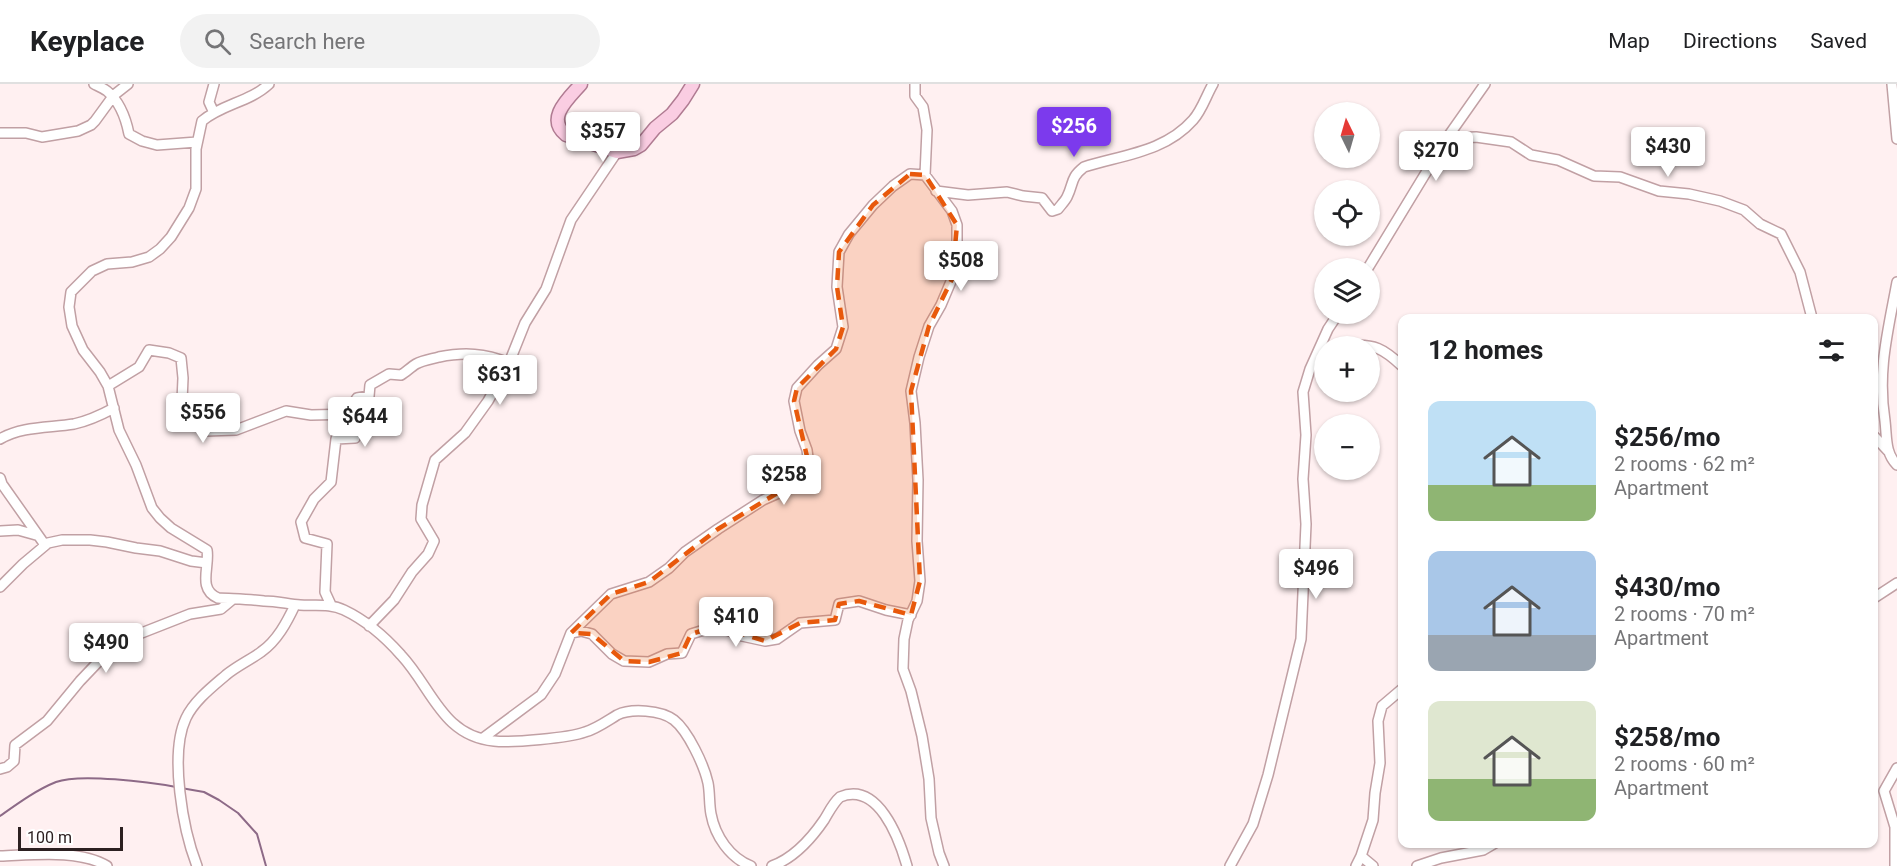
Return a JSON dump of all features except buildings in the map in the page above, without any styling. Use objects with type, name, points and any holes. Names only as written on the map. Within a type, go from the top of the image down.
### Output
[{"type":"main road","points":[[581,84],[558,113],[557,122],[561,131],[566,135],[616,152],[634,149],[641,145],[672,114],[693,84]]},
{"type":"street","points":[[94,84],[107,90],[127,121],[129,134],[157,145],[198,142]]},
{"type":"street","points":[[0,133],[26,133],[42,137],[75,132],[95,122],[112,98],[128,84]]},
{"type":"street","points":[[214,84],[209,102],[214,113]]},
{"type":"street","points":[[269,84],[242,101],[202,121],[198,142],[196,189],[189,208],[171,237],[160,249],[149,257],[132,262],[107,264],[92,271],[74,288],[69,298],[75,334],[82,350],[108,386],[119,430],[136,465],[152,508],[171,528],[207,550],[205,580],[207,589],[214,596],[295,605],[331,606],[348,612],[369,626],[402,655],[431,697],[462,732],[503,741],[573,735],[586,732],[618,715],[639,711],[668,716],[686,732],[708,779],[711,815],[717,834],[738,860],[751,866]]},
{"type":"street","points":[[915,84],[915,96],[923,107],[925,118],[927,160],[925,175],[952,211],[957,225],[957,256],[952,279],[929,326],[911,391],[915,410],[918,480],[917,541],[921,581],[904,639],[903,669],[922,736],[929,779],[931,818],[944,866]]},
{"type":"street","points":[[936,191],[968,195],[1007,192],[1042,198],[1052,211],[1058,209],[1067,196],[1071,182],[1084,167],[1160,146],[1179,134],[1194,119],[1213,84]]},
{"type":"street","points":[[1374,258],[1447,138],[1485,84]]},
{"type":"street","points":[[1892,84],[1897,139]]},
{"type":"street","points":[[1447,138],[1476,137],[1511,142],[1531,155],[1558,160],[1594,176],[1620,177],[1659,191],[1689,194],[1720,201],[1744,210],[1760,224],[1781,234],[1800,272],[1811,314]]},
{"type":"street","points":[[369,626],[394,600],[407,579],[428,554],[434,541],[421,519],[422,505],[435,460],[465,433],[488,401],[509,363],[525,323],[546,289],[572,220],[616,152]]},
{"type":"street","points":[[483,738],[541,694],[555,674],[571,633],[611,594],[649,582],[718,530],[763,500],[790,488],[802,478],[809,465],[794,401],[797,388],[836,349],[843,327],[837,287],[839,252],[849,234],[873,205],[893,186],[910,174],[925,175]]},
{"type":"street","points":[[1897,282],[1881,377],[1882,408],[1888,451],[1897,465]]},
{"type":"street","points":[[1380,349],[1398,362]]},
{"type":"street","points":[[108,386],[139,367],[149,350],[169,353],[181,358],[182,401],[193,423],[206,431],[237,430],[286,411],[311,415],[355,414]]},
{"type":"street","points":[[331,606],[325,592],[327,544],[305,538],[301,522],[315,499],[331,482],[336,439],[355,438],[357,398],[369,396],[370,385],[389,374],[400,375],[417,363],[455,354],[474,353],[495,357],[509,363]]},
{"type":"street","points":[[1230,866],[1253,824],[1268,775],[1301,639],[1306,524],[1303,479],[1306,435],[1303,392],[1314,362]]},
{"type":"street","points":[[0,439],[28,429],[75,424],[114,408]]},
{"type":"street","points":[[1878,440],[1888,451]]},
{"type":"street","points":[[0,478],[45,545]]},
{"type":"street","points":[[0,531],[18,530],[36,534]]},
{"type":"street","points":[[0,587],[22,564],[45,545],[62,540],[90,540],[160,551],[191,561],[207,563]]},
{"type":"street","points":[[1878,595],[1897,583]]},
{"type":"street","points":[[0,769],[14,761],[15,745],[48,721],[100,660],[140,634],[190,614],[221,609],[233,599]]},
{"type":"street","points":[[571,633],[580,631],[592,634],[612,654],[624,661],[649,662],[667,654],[682,653],[691,634],[717,626],[742,636],[765,640],[777,639],[800,623],[835,620],[839,604],[859,601],[911,615]]},
{"type":"street","points":[[197,866],[188,838],[179,779],[180,742],[184,723],[192,708],[217,683],[269,646],[289,619],[295,605]]},
{"type":"street","points":[[1356,866],[1373,820],[1380,764],[1378,721],[1382,706],[1398,692]]},
{"type":"street","points":[[1895,866],[1895,827],[1884,791],[1897,768]]},
{"type":"street","points":[[772,866],[781,863],[801,848],[837,800],[852,793],[864,795],[883,812],[895,834],[907,866]]},
{"type":"street","points":[[1418,866],[1441,858],[1487,848]]},
{"type":"street","points":[[0,856],[76,855],[81,861],[101,862],[107,866]]},
{"type":"street","points":[[1361,856],[1373,866]]},
{"type":"highlighted area","points":[[910,174],[925,175],[957,225],[952,279],[929,326],[911,391],[920,581],[911,615],[859,601],[839,604],[835,620],[800,623],[765,641],[717,626],[691,634],[682,653],[649,662],[624,661],[592,634],[571,633],[611,594],[649,582],[718,529],[802,478],[809,465],[794,401],[797,388],[836,349],[843,327],[837,287],[839,252],[873,205]]},
{"type":"waterway","points":[[0,816],[41,789],[67,779],[115,779],[176,787]]},
{"type":"waterway","points":[[181,788],[204,792],[238,813],[257,834],[266,866]]}]
